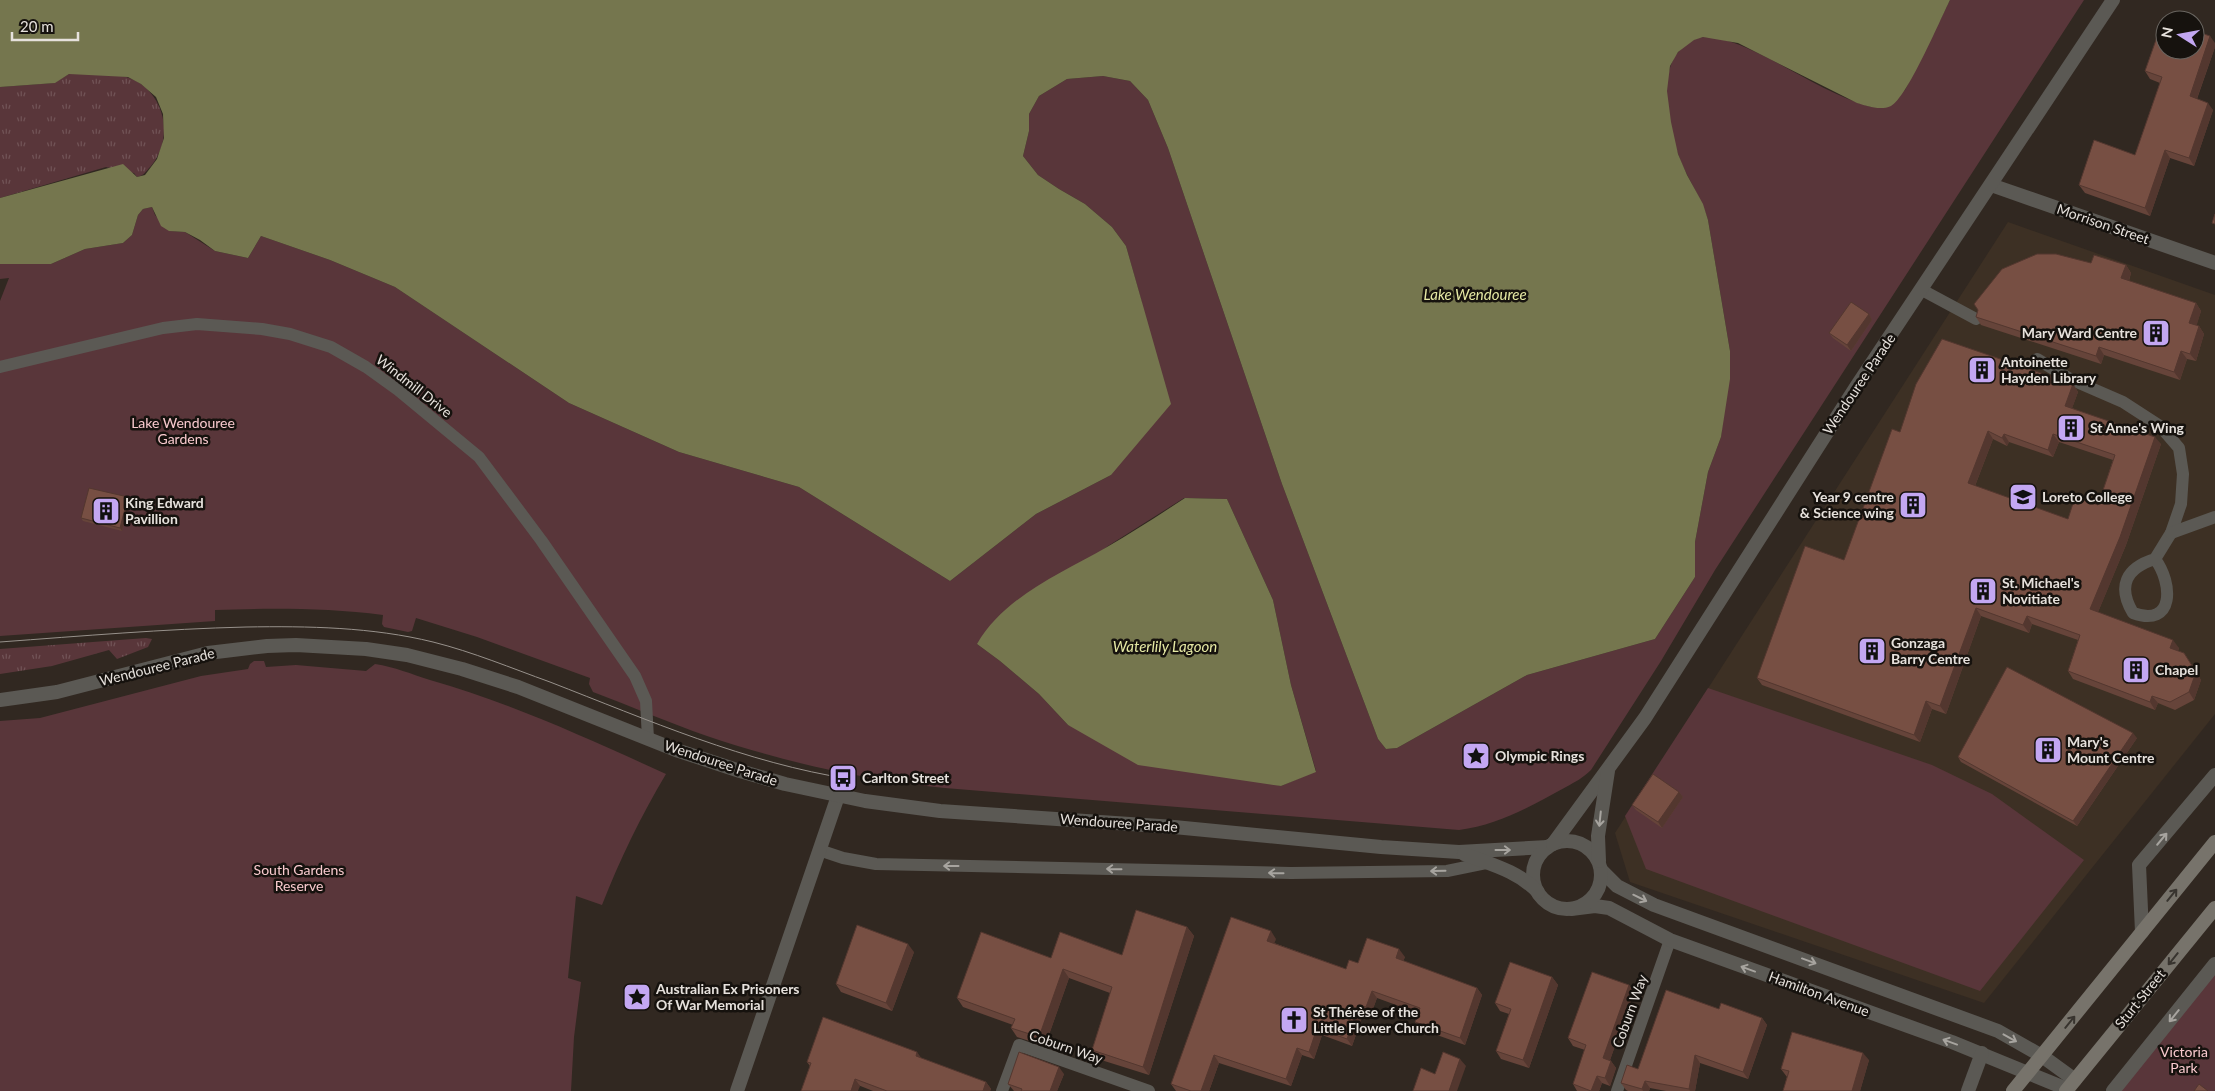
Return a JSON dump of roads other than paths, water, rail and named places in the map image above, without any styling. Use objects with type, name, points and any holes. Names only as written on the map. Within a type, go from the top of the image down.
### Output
[{"type":"main road","points":[[2014,1091],[2215,842]]},
{"type":"main road","name":"Sturt Street","points":[[2069,1087],[2215,908]]},
{"type":"street","name":"Wendouree Parade","points":[[0,700],[57,692],[208,653],[267,646],[327,646],[366,649],[433,660],[518,687],[648,739],[740,771],[838,796],[892,806],[1174,827],[1381,847],[1459,852],[1550,845],[1608,771],[1645,718],[1785,497],[2113,0]]},
{"type":"street","name":"Morrison Street","points":[[1991,185],[2215,263]]},
{"type":"street","name":"Wendouree Parade","points":[[1601,868],[1598,836],[1608,771]]},
{"type":"street","points":[[2142,932],[2139,865],[2215,775]]},
{"type":"street","points":[[736,1091],[838,796]]},
{"type":"street","points":[[1561,841],[1578,842],[1592,852],[1601,868],[1601,879],[1594,896],[1588,902],[1571,908],[1552,906],[1538,892],[1535,885],[1534,868],[1541,852],[1550,845],[1561,841]]},
{"type":"street","name":"Wendouree Parade","points":[[1459,852],[1520,877],[1538,892]]},
{"type":"street","name":"Hamilton Avenue","points":[[1601,868],[1617,886],[1654,905],[2004,1034],[2042,1056],[2069,1087]]},
{"type":"street","name":"Hamilton Avenue","points":[[1571,908],[1595,906],[1609,908],[1670,940],[1982,1053],[2028,1073],[2069,1087]]},
{"type":"street","points":[[2113,1091],[2215,964]]},
{"type":"street","points":[[1968,1091],[1982,1053]]},
{"type":"lane","points":[[1922,290],[1976,319]]},
{"type":"lane","name":"Windmill Drive","points":[[0,367],[163,328],[197,324],[237,326],[281,332],[312,340],[347,356],[398,390],[479,457],[541,540],[635,676],[646,701],[648,739]]},
{"type":"lane","points":[[2037,359],[2070,379],[2123,402],[2160,426],[2179,448],[2183,474],[2181,504],[2171,532],[2155,559],[2141,563],[2130,573],[2124,590],[2126,602],[2133,613],[2142,617],[2152,617],[2163,610],[2167,598],[2168,586],[2163,570],[2155,559]]},
{"type":"lane","points":[[2171,532],[2215,516]]},
{"type":"lane","points":[[819,850],[843,858],[876,864],[1228,872],[1447,871],[1486,863]]},
{"type":"lane","name":"Coburn Way","points":[[1617,1091],[1670,940]]},
{"type":"lane","name":"Coburn Way","points":[[1002,1091],[1019,1046],[1149,1091]]},
{"type":"water","name":"Lake Wendouree","points":[[0,0],[1950,0],[1923,58],[1906,89],[1891,106],[1882,108],[1857,103],[1738,43],[1703,37],[1694,40],[1678,52],[1670,66],[1667,91],[1671,122],[1678,154],[1703,204],[1708,220],[1730,351],[1730,379],[1721,437],[1708,472],[1695,542],[1695,577],[1655,639],[1527,675],[1397,748],[1386,749],[1378,739],[1282,484],[1168,148],[1148,100],[1130,81],[1103,76],[1067,79],[1039,96],[1029,114],[1029,131],[1023,156],[1038,175],[1085,204],[1112,227],[1126,246],[1171,404],[1111,475],[1036,514],[950,581],[799,487],[679,452],[569,403],[395,287],[330,260],[261,236],[248,258],[215,251],[185,232],[169,231],[161,226],[152,207],[143,209],[138,215],[132,235],[123,243],[85,249],[51,264],[0,264],[0,198],[123,164],[137,177],[145,175],[157,159],[164,138],[163,114],[156,97],[141,84],[128,77],[69,74],[55,83],[0,87]]},
{"type":"water","name":"Waterlily Lagoon","points":[[1185,498],[1227,499],[1273,600],[1291,685],[1316,772],[1281,786],[1138,765],[1068,725],[1039,694],[977,644],[989,627],[1018,599],[1107,547]]},
{"type":"tram line","points":[[0,642],[154,631],[246,627],[340,628],[387,633],[433,642],[477,655],[698,739],[735,751],[811,772],[850,779]]},
{"type":"place","name":"Mary Ward Centre","points":[[2156,333]]},
{"type":"place","name":"Antoinette Hayden Library","points":[[1982,370]]},
{"type":"place","name":"St Anne's Wing","points":[[2071,428]]},
{"type":"place","name":"Loreto College","points":[[2023,497]]},
{"type":"place","name":"Year 9 centre & Science wing","points":[[1913,505]]},
{"type":"place","name":"King Edward Pavillion","points":[[106,511]]},
{"type":"place","name":"St. Michael's Novitiate","points":[[1983,591]]},
{"type":"place","name":"Gonzaga Barry Centre","points":[[1872,651]]},
{"type":"place","name":"Chapel","points":[[2136,670]]},
{"type":"place","name":"Mary's Mount Centre","points":[[2048,750]]},
{"type":"place","name":"Olympic Rings","points":[[1476,756]]},
{"type":"place","name":"Carlton Street","points":[[843,778]]},
{"type":"place","name":"Australian Ex Prisoners Of War Memorial","points":[[637,997]]},
{"type":"place","name":"St Thérèse of the Little Flower Church","points":[[1294,1020]]},
{"type":"park label","name":"Lake Wendouree Gardens","points":[[183,432]]},
{"type":"park label","name":"South Gardens Reserve","points":[[299,878]]},
{"type":"park label","name":"Victoria Park","points":[[2184,1060]]}]
